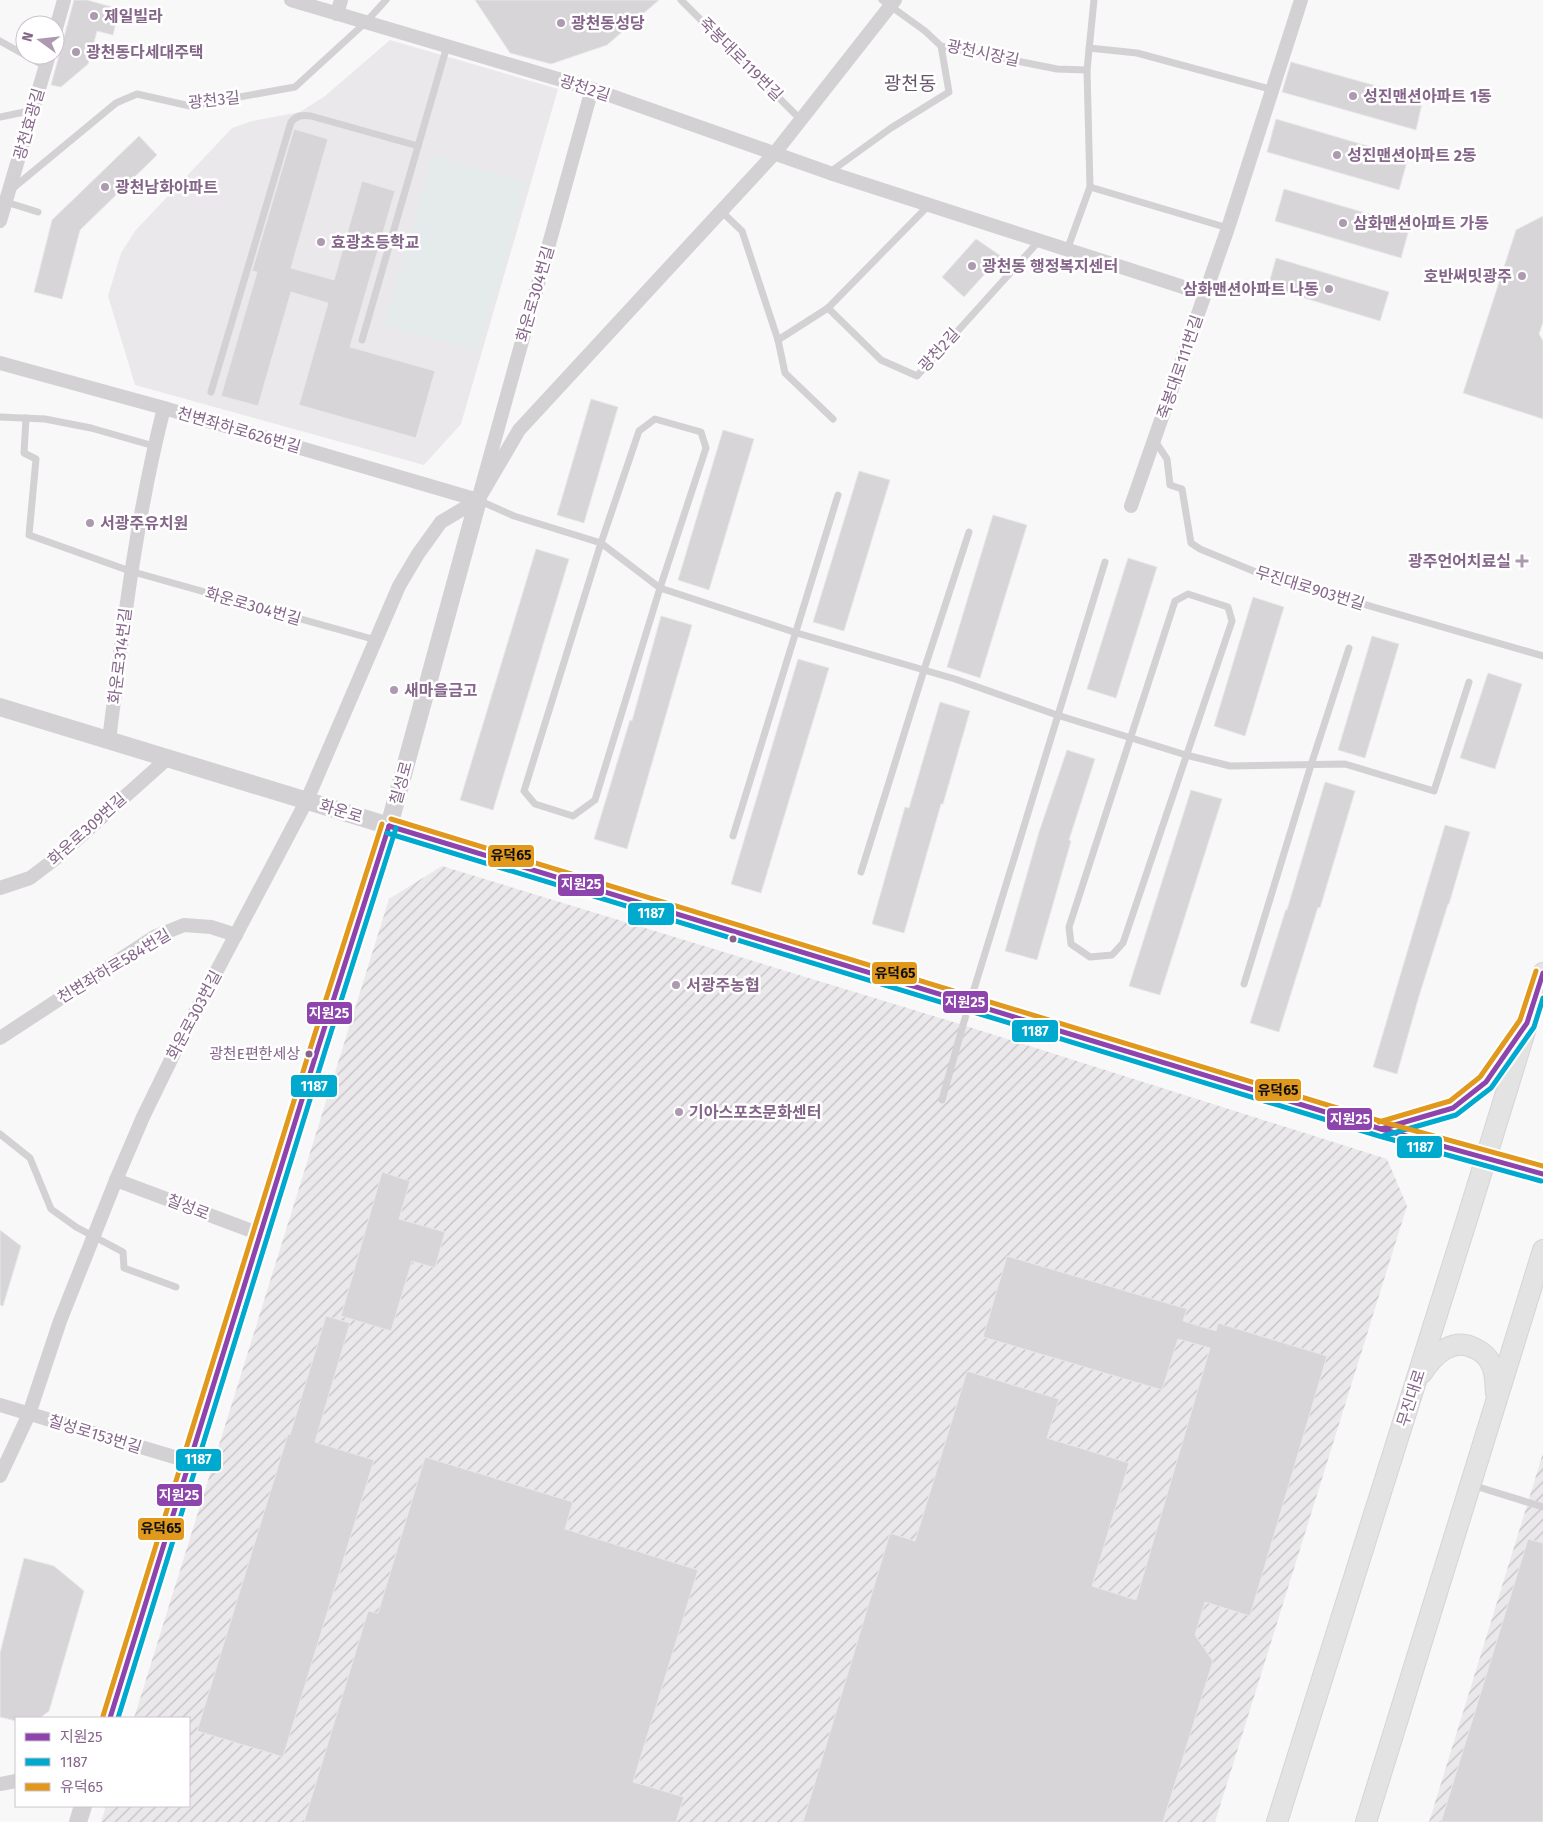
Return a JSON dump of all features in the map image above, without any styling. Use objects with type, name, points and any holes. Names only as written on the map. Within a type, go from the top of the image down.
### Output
[{"type":"main road","name":"무진대로","points":[[1277,1822],[1543,973]]},
{"type":"main road","points":[[1366,1822],[1543,1250]]},
{"type":"main road","points":[[1416,1382],[1434,1356],[1445,1348],[1458,1344],[1470,1346],[1483,1353],[1491,1363],[1495,1377],[1496,1400]]},
{"type":"street","points":[[60,15],[64,0]]},
{"type":"street","name":"광천2길","points":[[291,0],[339,7],[366,22],[592,89],[774,154],[1205,294]]},
{"type":"street","name":"죽봉대로111번길","points":[[1132,506],[1228,228],[1301,0]]},
{"type":"street","points":[[307,800],[399,586],[418,554],[441,522],[478,500],[519,430],[774,154],[889,2]]},
{"type":"street","name":"광천효광길","points":[[0,221],[46,65]]},
{"type":"street","name":"화운로304번길","points":[[478,500],[592,89]]},
{"type":"street","name":"천변좌하로626번길","points":[[0,363],[164,408],[478,500]]},
{"type":"street","name":"화운로314번길","points":[[109,740],[130,571],[154,446],[164,408]]},
{"type":"street","name":"칠성로","points":[[110,1717],[389,826],[478,500]]},
{"type":"street","name":"화운로","points":[[0,707],[1382,1129],[1543,1174]]},
{"type":"street","name":"화운로309번길","points":[[0,888],[30,878],[55,859],[168,758]]},
{"type":"street","name":"화운로303번길","points":[[0,1476],[29,1414],[60,1321],[143,1117],[184,1033],[307,800]]},
{"type":"street","name":"천변좌하로584번길","points":[[0,1038],[154,937],[184,925],[211,927],[236,935]]},
{"type":"street","points":[[1382,1129],[1453,1108],[1486,1082],[1527,1023]]},
{"type":"street","name":"칠성로","points":[[116,1180],[260,1234]]},
{"type":"street","name":"칠성로153번길","points":[[0,1405],[191,1462]]},
{"type":"street","points":[[0,1784],[15,1781]]},
{"type":"street","points":[[78,1822],[83,1807]]},
{"type":"lane","name":"광천3길","points":[[8,196],[116,103],[137,94],[190,106],[295,87],[366,22],[386,0]]},
{"type":"lane","name":"죽봉대로119번길","points":[[681,0],[800,119]]},
{"type":"lane","points":[[1067,250],[1090,187],[1087,70],[1094,0]]},
{"type":"lane","name":"광천시장길","points":[[889,2],[941,46],[1058,69],[1087,70]]},
{"type":"lane","points":[[0,41],[15,49]]},
{"type":"lane","points":[[362,340],[447,46]]},
{"type":"lane","points":[[830,172],[891,128],[949,92],[941,46]]},
{"type":"lane","points":[[1089,48],[1137,53],[1273,90]]},
{"type":"lane","points":[[0,117],[34,110]]},
{"type":"lane","points":[[211,392],[290,122],[295,117],[302,115],[311,116],[418,146]]},
{"type":"lane","points":[[1090,187],[1228,228]]},
{"type":"lane","points":[[8,196],[38,212]]},
{"type":"lane","points":[[778,340],[828,308],[929,205]]},
{"type":"lane","points":[[722,212],[742,231],[778,340],[785,373],[833,419]]},
{"type":"lane","name":"광천2길","points":[[828,308],[881,360],[917,376],[1038,241]]},
{"type":"lane","points":[[0,417],[45,419],[90,428],[154,446]]},
{"type":"lane","points":[[26,418],[24,453],[36,459],[29,535],[130,571]]},
{"type":"lane","points":[[655,419],[701,432],[706,448],[660,588],[595,800],[573,816],[535,804],[524,791],[601,543],[639,431],[655,419]]},
{"type":"lane","name":"무진대로903번길","points":[[1154,441],[1167,459],[1170,485],[1182,489],[1191,543],[1200,549],[1263,575],[1543,656]]},
{"type":"lane","points":[[733,836],[838,496]]},
{"type":"lane","points":[[478,500],[514,516],[601,543],[660,588],[796,633],[924,670],[1130,738],[1230,766],[1345,764],[1434,791],[1469,682]]},
{"type":"lane","points":[[861,872],[969,532]]},
{"type":"lane","points":[[942,1100],[1057,715],[1105,562]]},
{"type":"lane","name":"화운로304번길","points":[[130,571],[376,640]]},
{"type":"lane","points":[[1188,594],[1228,607],[1232,621],[1186,755],[1122,943],[1112,955],[1090,957],[1071,944],[1070,928],[1175,601],[1188,594]]},
{"type":"lane","points":[[1244,984],[1349,648]]},
{"type":"lane","points":[[0,1134],[30,1158],[52,1208],[76,1227],[123,1252],[124,1268],[176,1287]]},
{"type":"lane","points":[[1470,1485],[1543,1507]]},
{"type":"shaded area","name":"효광초등학교","points":[[390,40],[558,89],[461,424],[424,465],[135,385],[108,296],[121,253],[135,231],[232,128],[252,121],[300,112],[325,96]]},
{"type":"shaded area","points":[[433,155],[527,182],[479,352],[384,325]]},
{"type":"shaded area","points":[[442,866],[963,1025],[1387,1159],[1407,1206],[1215,1822],[101,1822],[106,1807],[190,1807],[190,1717],[134,1717],[389,899]]},
{"type":"shaded area","points":[[1543,1453],[1543,1822],[1429,1822],[1528,1502]]},
{"type":"building","points":[[74,0],[87,0],[119,9],[113,35],[97,31],[88,64],[61,87],[51,85],[56,65],[65,65],[65,33]]},
{"type":"building","name":"광천동성당","points":[[475,0],[659,0],[607,45],[551,64],[510,53]]},
{"type":"building","name":"성진맨션아파트 1동","points":[[1291,62],[1423,99],[1416,130],[1282,92]]},
{"type":"building","name":"성진맨션아파트 2동","points":[[1276,119],[1408,158],[1399,190],[1267,152]]},
{"type":"building","points":[[294,129],[328,139],[291,268],[334,280],[362,181],[395,191],[350,347],[435,371],[416,438],[299,405],[328,303],[291,292],[258,406],[221,396],[257,272],[252,271]]},
{"type":"building","name":"광천남화아파트","points":[[139,136],[157,155],[80,230],[62,299],[34,292],[52,220]]},
{"type":"building","name":"삼화맨션아파트 가동","points":[[1284,189],[1410,226],[1401,258],[1275,221]]},
{"type":"building","name":"호반써밋광주","points":[[1543,216],[1543,322],[1539,334],[1543,341],[1543,419],[1463,393],[1516,230]]},
{"type":"building","name":"광천동 행정복지센터","points":[[976,239],[1001,256],[964,297],[942,277]]},
{"type":"building","name":"삼화맨션아파트 나동","points":[[1276,258],[1389,292],[1380,321],[1268,287]]},
{"type":"building","points":[[591,399],[618,407],[584,523],[557,515]]},
{"type":"building","points":[[723,430],[754,439],[709,590],[678,580]]},
{"type":"building","points":[[859,471],[890,480],[844,631],[813,622]]},
{"type":"building","points":[[993,515],[1027,525],[980,678],[947,667]]},
{"type":"building","points":[[536,549],[569,559],[493,810],[460,800]]},
{"type":"building","points":[[1128,558],[1157,567],[1116,698],[1087,689]]},
{"type":"building","points":[[1253,597],[1284,607],[1245,736],[1214,726]]},
{"type":"building","points":[[661,616],[692,625],[627,849],[594,839],[630,720],[632,721]]},
{"type":"building","points":[[1372,636],[1399,644],[1365,758],[1338,750]]},
{"type":"building","points":[[798,659],[829,668],[761,893],[731,884]]},
{"type":"building","points":[[1488,673],[1522,684],[1495,769],[1460,758]]},
{"type":"building","points":[[940,702],[970,711],[904,933],[872,924],[905,807],[909,808]]},
{"type":"building","points":[[1067,750],[1095,759],[1069,840],[1071,841],[1037,960],[1005,951],[1039,832]]},
{"type":"building","points":[[1325,782],[1355,791],[1320,908],[1318,907],[1279,1032],[1250,1023],[1287,910]]},
{"type":"building","points":[[1191,790],[1222,799],[1160,995],[1129,986]]},
{"type":"building","points":[[1445,825],[1470,832],[1397,1074],[1373,1067]]},
{"type":"building","points":[[382,1172],[410,1181],[399,1219],[445,1232],[435,1268],[412,1261],[391,1331],[341,1316]]},
{"type":"building","points":[[0,1230],[21,1246],[3,1306],[0,1305]]},
{"type":"building","points":[[1007,1256],[1187,1309],[1183,1321],[1216,1331],[1218,1323],[1327,1356],[1250,1616],[1205,1602],[1195,1635],[1213,1661],[1163,1822],[803,1822],[890,1533],[915,1541],[967,1371],[1059,1399],[1047,1438],[1129,1463],[1092,1586],[1136,1600],[1210,1348],[1178,1339],[1162,1390],[983,1337]]},
{"type":"building","points":[[326,1316],[350,1323],[315,1442],[374,1460],[283,1757],[197,1731]]},
{"type":"building","points":[[425,1457],[573,1502],[565,1529],[698,1570],[633,1782],[684,1797],[676,1822],[304,1822],[368,1611],[378,1613]]},
{"type":"building","points":[[1528,1539],[1543,1543],[1543,1822],[1441,1822]]},
{"type":"building","points":[[24,1558],[54,1566],[84,1591],[49,1711],[41,1717],[15,1717],[15,1721],[0,1717],[0,1653]]},
{"type":"transit line","name":"유덕65","points":[[391,819],[1383,1122],[1543,1166]]},
{"type":"transit line","name":"유덕65","points":[[103,1716],[382,824]]},
{"type":"transit line","name":"지원25","points":[[389,826],[1381,1129],[1543,1174]]},
{"type":"transit line","name":"지원25","points":[[110,1717],[389,826]]},
{"type":"transit line","name":"1187","points":[[118,1717],[396,828]]},
{"type":"transit line","name":"1187","points":[[387,833],[1379,1136],[1541,1181]]},
{"type":"transit line","name":"유덕65","points":[[1379,1122],[1450,1101],[1480,1077],[1520,1020],[1536,971]]},
{"type":"transit line","name":"지원25","points":[[1381,1129],[1453,1108],[1486,1082],[1527,1023],[1543,973]]},
{"type":"transit line","name":"1187","points":[[1383,1136],[1456,1115],[1491,1088],[1534,1027],[1543,998]]},
{"type":"place","name":"제일빌라","points":[[94,16]]},
{"type":"place","name":"광천동성당","points":[[561,23]]},
{"type":"place","name":"광천동다세대주택","points":[[76,52]]},
{"type":"place","name":"성진맨션아파트 1동","points":[[1353,96]]},
{"type":"place","name":"성진맨션아파트 2동","points":[[1337,155]]},
{"type":"place","name":"광천남화아파트","points":[[105,187]]},
{"type":"place","name":"삼화맨션아파트 가동","points":[[1343,223]]},
{"type":"place","name":"효광초등학교","points":[[321,242]]},
{"type":"place","name":"광천동 행정복지센터","points":[[972,266]]},
{"type":"place","name":"호반써밋광주","points":[[1522,276]]},
{"type":"place","name":"삼화맨션아파트 나동","points":[[1329,289]]},
{"type":"place","name":"서광주유치원","points":[[90,523]]},
{"type":"place","name":"광주언어치료실","points":[[1522,561]]},
{"type":"place","name":"새마을금고","points":[[394,690]]},
{"type":"place","name":"서광주농협","points":[[676,985]]},
{"type":"place","name":"광천E편한세상","points":[[309,1054]]},
{"type":"place","name":"기아스포츠문화센터","points":[[679,1112]]},
{"type":"district","name":"광천동","points":[[910,83]]}]
